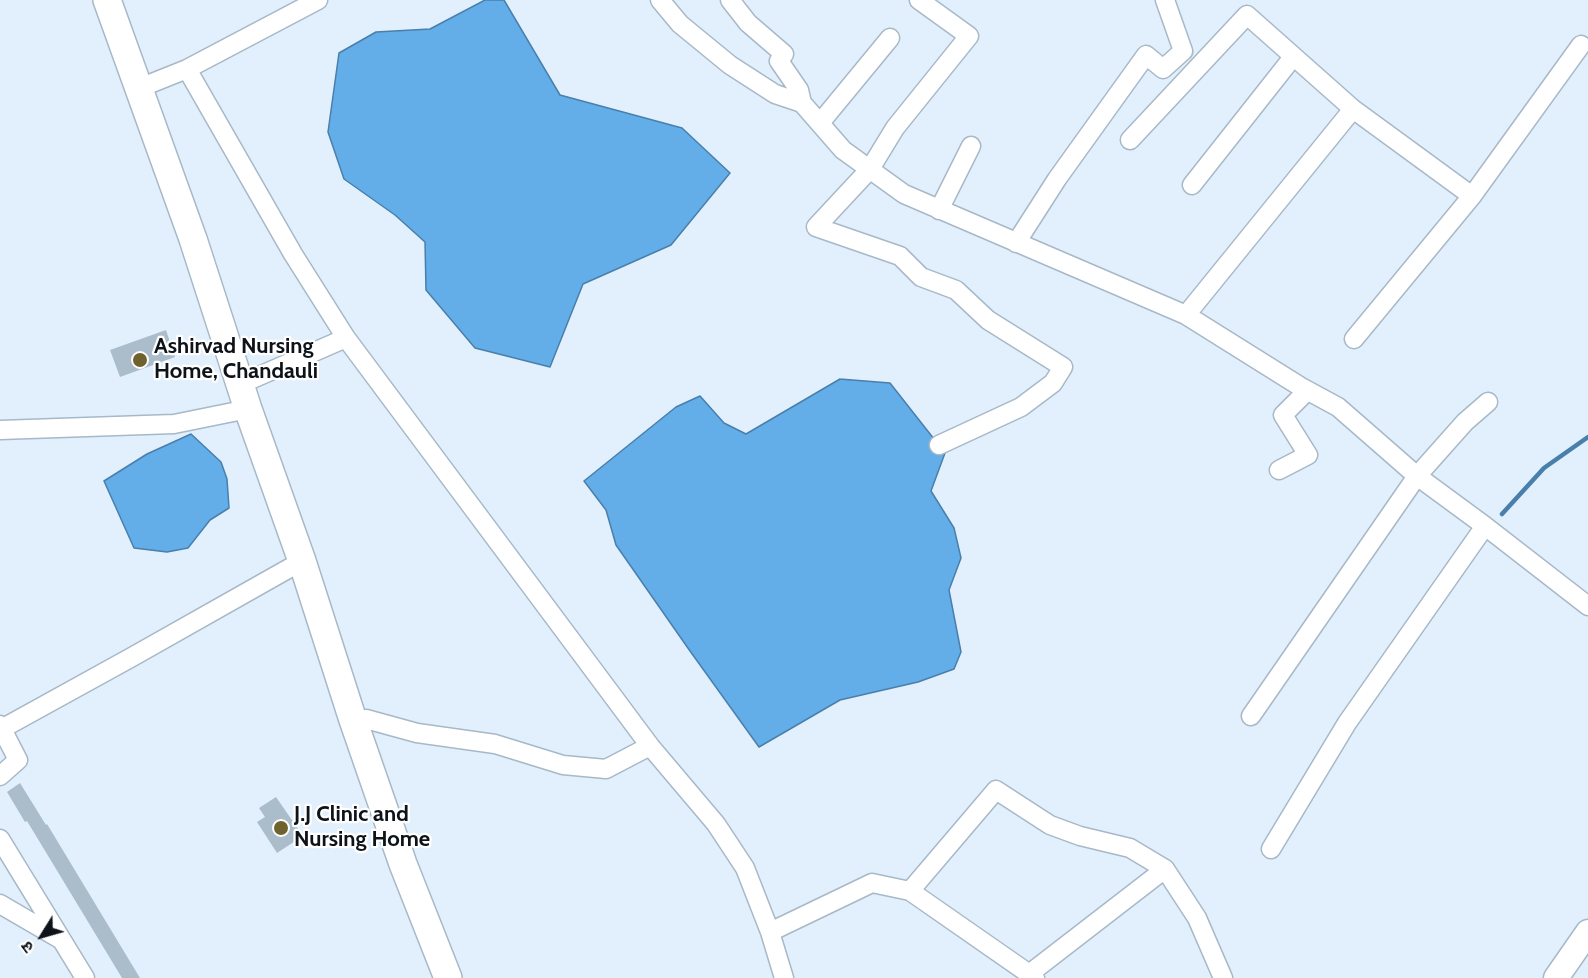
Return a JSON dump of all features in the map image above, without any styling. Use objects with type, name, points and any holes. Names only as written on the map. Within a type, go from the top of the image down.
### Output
[{"type":"highway","points":[[107,0],[366,719],[418,868],[449,977]]},
{"type":"highway","points":[[122,0],[147,85],[163,121],[245,379],[248,410],[302,561],[352,717],[403,864],[449,977]]},
{"type":"main road","points":[[1556,978],[1588,932]]},
{"type":"street","points":[[147,85],[187,69],[318,0]]},
{"type":"street","points":[[660,0],[680,24],[730,65],[776,94],[802,103]]},
{"type":"street","points":[[730,0],[748,23],[784,54],[779,62],[799,90],[802,103],[843,150],[904,194],[1186,315],[1307,391],[1338,406],[1417,476],[1485,525],[1588,606]]},
{"type":"street","points":[[919,0],[969,36],[895,128],[870,169],[816,226],[900,256],[921,277],[956,290],[988,320],[1063,367],[1053,383],[1022,406],[939,446]]},
{"type":"street","points":[[1016,243],[1057,179],[1146,54],[1163,69],[1183,51],[1165,0]]},
{"type":"street","points":[[1130,140],[1247,15],[1353,109],[1472,196]]},
{"type":"street","points":[[819,123],[890,38]]},
{"type":"street","points":[[1354,339],[1472,196],[1581,45]]},
{"type":"street","points":[[1192,185],[1293,57]]},
{"type":"street","points":[[187,69],[293,254],[346,338],[650,746],[716,824],[745,868],[770,932],[784,978]]},
{"type":"street","points":[[1186,315],[1353,109]]},
{"type":"street","points":[[939,210],[971,146]]},
{"type":"street","points":[[245,379],[346,338]]},
{"type":"street","points":[[1280,470],[1308,455],[1283,415],[1307,391]]},
{"type":"street","points":[[1251,716],[1417,476],[1465,422],[1488,402]]},
{"type":"street","points":[[0,430],[174,424],[248,410]]},
{"type":"street","points":[[1271,849],[1347,723],[1485,525]]},
{"type":"street","points":[[0,776],[18,760],[1,726],[132,657],[302,561]]},
{"type":"street","points":[[366,719],[417,733],[495,744],[563,765],[606,769],[650,746]]},
{"type":"street","points":[[910,891],[996,790],[1050,825],[1080,836],[1130,848],[1165,869],[1197,918],[1223,978]]},
{"type":"street","points":[[0,839],[85,978]]},
{"type":"street","points":[[770,932],[872,883],[910,891],[1032,976],[1165,869]]},
{"type":"street","points":[[0,904],[62,940]]},
{"type":"water","points":[[485,0],[504,0],[560,95],[682,128],[730,173],[671,245],[583,284],[550,367],[475,348],[426,290],[425,242],[395,215],[344,179],[328,132],[339,53],[376,32],[430,29]]},
{"type":"water","points":[[840,379],[890,383],[945,453],[931,491],[954,528],[961,558],[949,590],[961,652],[954,669],[918,682],[840,700],[759,747],[616,545],[606,510],[584,481],[676,407],[700,396],[724,423],[746,434]]},
{"type":"water","points":[[191,434],[221,462],[227,479],[229,508],[210,520],[188,548],[167,552],[134,548],[104,481],[147,454]]},
{"type":"building","points":[[166,330],[175,357],[120,377],[110,350]]},
{"type":"building","points":[[20,783],[140,978],[122,978],[27,821],[25,822],[7,792]]},
{"type":"building","points":[[276,797],[303,836],[277,853],[257,822],[265,817],[259,808]]},
{"type":"waterway","points":[[1502,514],[1544,468],[1588,437]]},
{"type":"place","name":"Ashirvad Nursing Home, Chandauli","points":[[140,360]]},
{"type":"place","name":"J.J Clinic and Nursing Home","points":[[281,828]]}]
